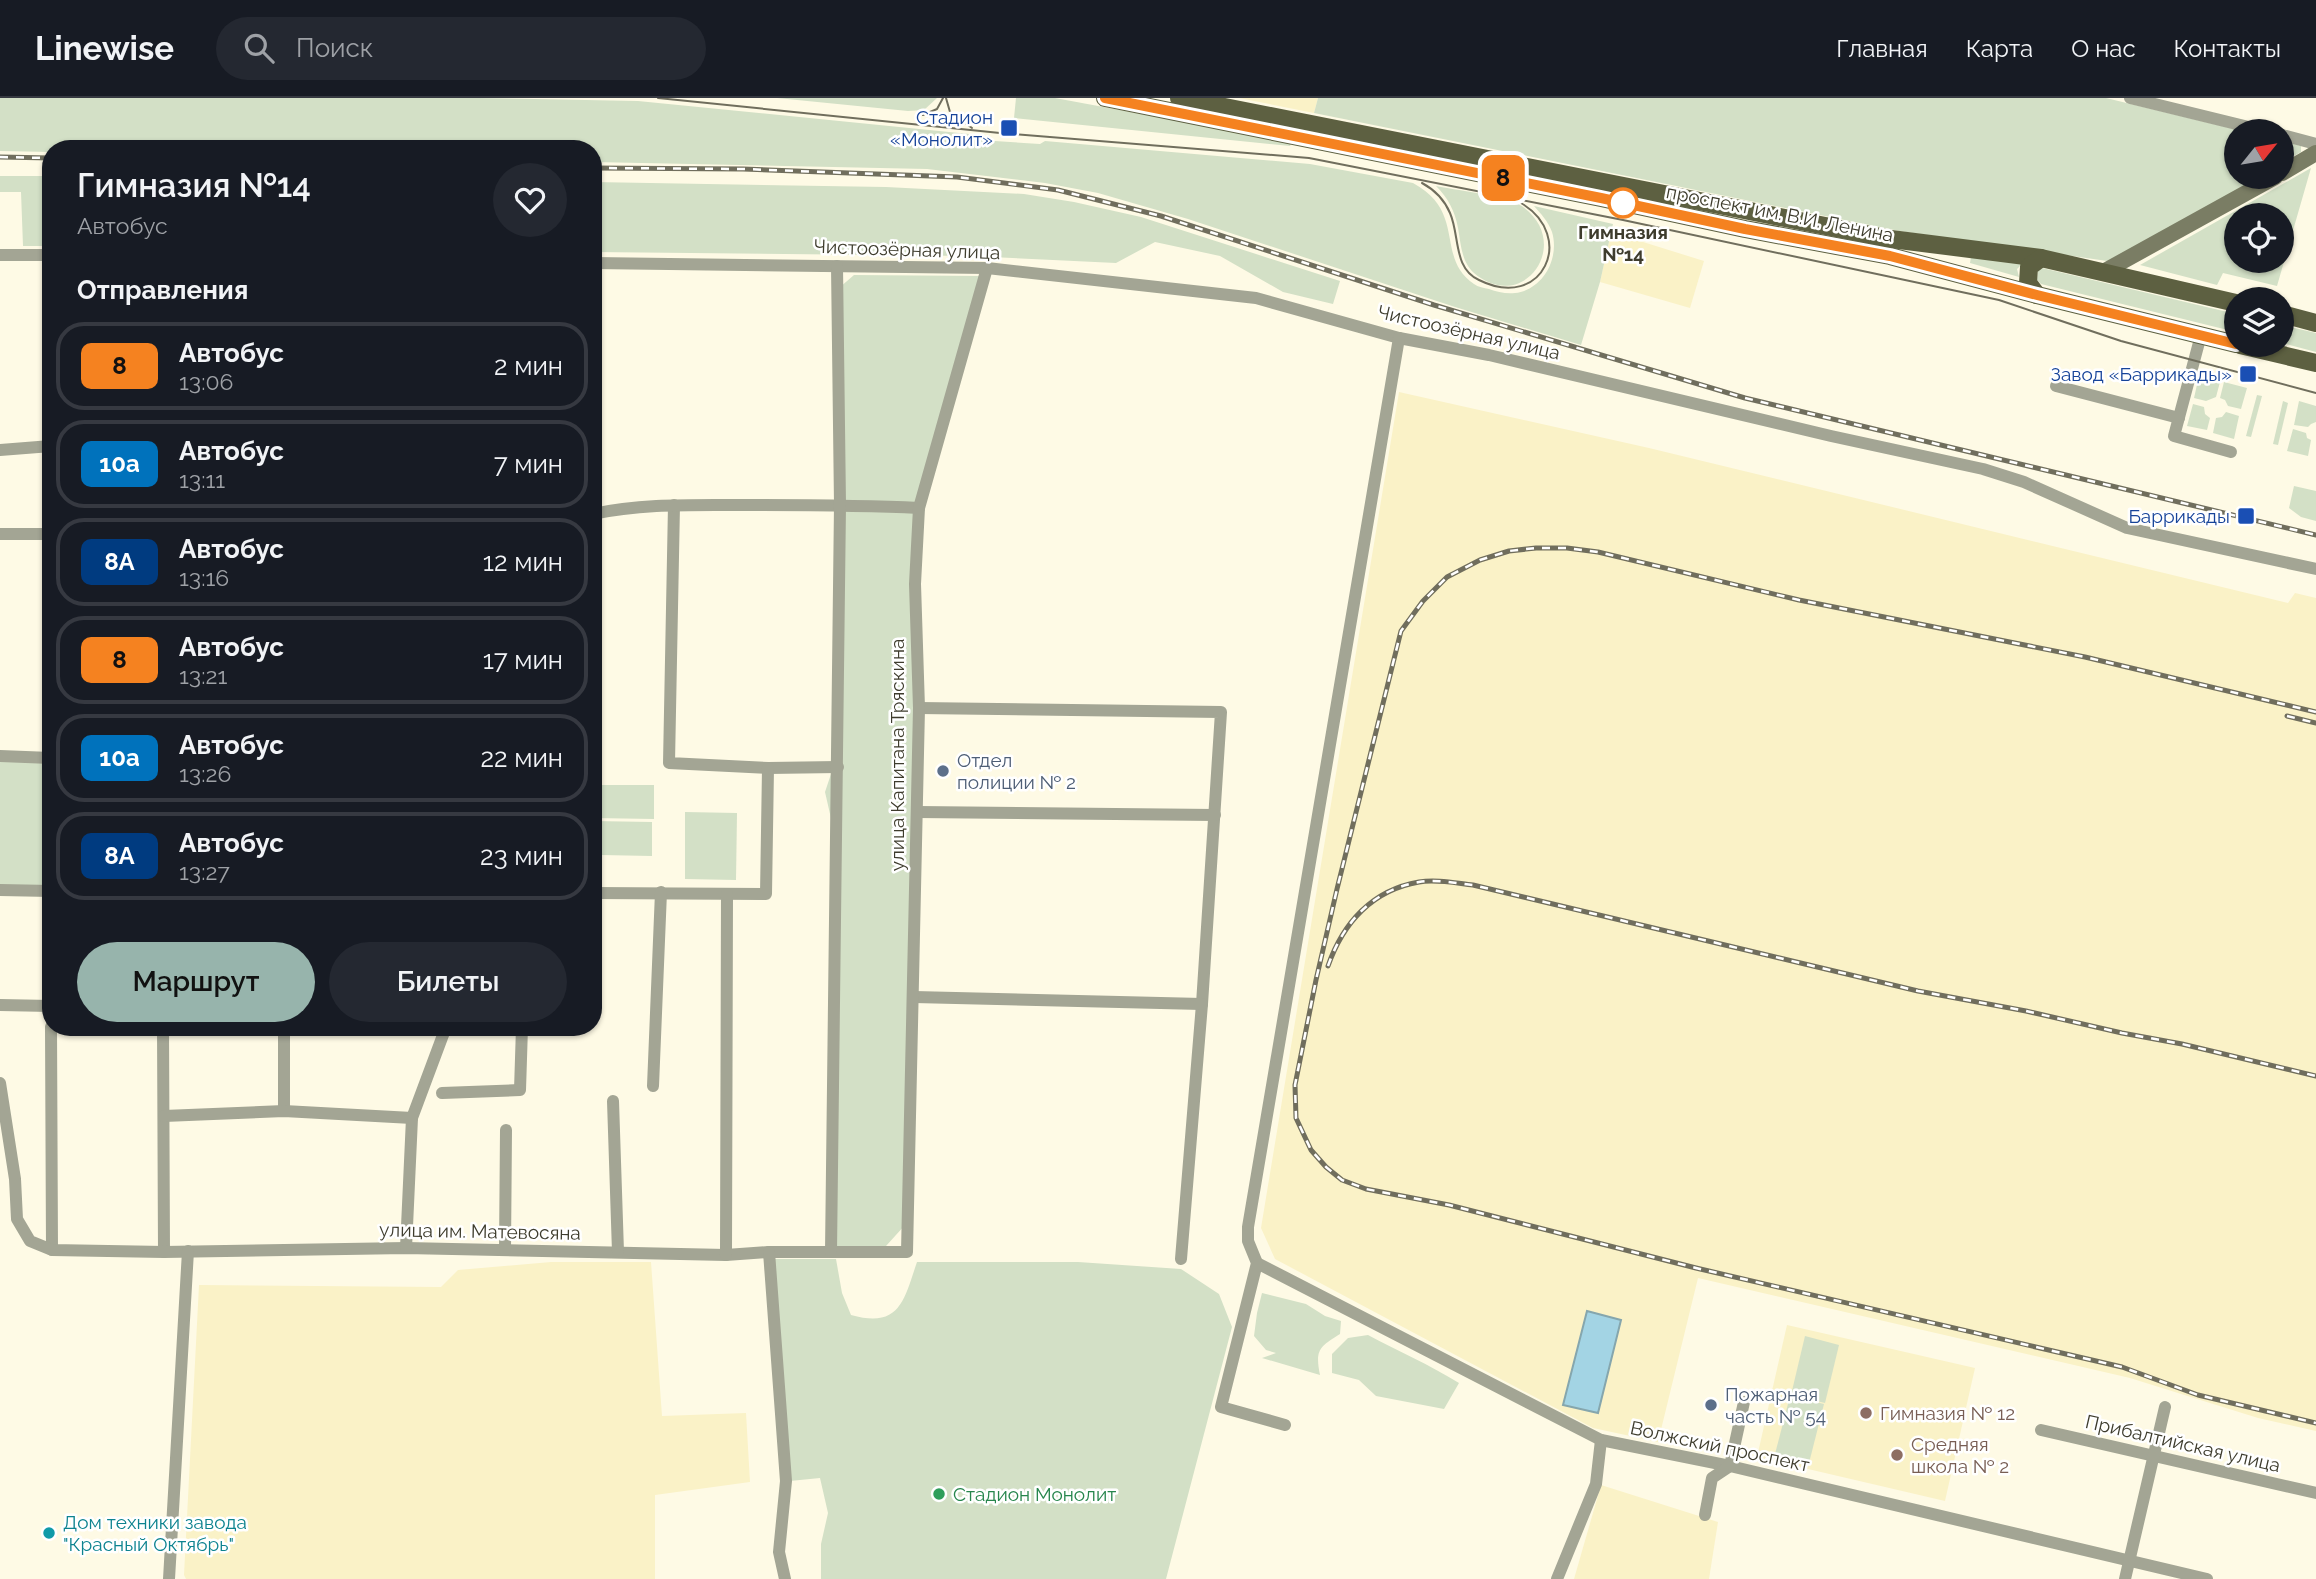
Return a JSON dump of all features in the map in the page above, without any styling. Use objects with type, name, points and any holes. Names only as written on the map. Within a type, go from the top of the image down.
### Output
[{"type":"main road","name":"проспект им. В.И. Ленина","points":[[1105,98],[1745,229],[1890,256],[2224,341]]},
{"type":"main road","name":"проспект им. В.И. Ленина","points":[[1179,98],[1891,239],[2041,258],[2224,300]]},
{"type":"main road","points":[[2037,295],[2028,283],[2029,267],[2041,258]]},
{"type":"main road","points":[[2294,317],[2316,323]]},
{"type":"main road","name":"проспект им. В.И. Ленина","points":[[2291,357],[2316,363]]},
{"type":"street","points":[[2130,98],[2224,121]]},
{"type":"street","points":[[2294,138],[2316,144]]},
{"type":"street","points":[[2294,166],[2316,153]]},
{"type":"street","points":[[2105,271],[2253,189]]},
{"type":"street","points":[[0,254],[42,255]]},
{"type":"street","name":"Чистоозёрная улица","points":[[602,263],[987,268],[1256,298],[1399,338],[1489,355],[1983,469],[2024,482],[2127,528],[2316,569]]},
{"type":"street","points":[[831,1252],[831,1075],[838,766],[840,505],[837,265]]},
{"type":"street","name":"улица Капитана Тряскина","points":[[908,1252],[919,708],[915,584],[919,508],[987,268]]},
{"type":"street","points":[[2201,335],[2174,436],[2231,452]]},
{"type":"street","points":[[1285,1424],[1221,1407],[1257,1263],[1248,1241],[1248,1227],[1399,338]]},
{"type":"street","points":[[2056,386],[2179,418]]},
{"type":"street","points":[[0,450],[42,447]]},
{"type":"street","points":[[674,505],[669,763],[768,768],[838,766]]},
{"type":"street","points":[[602,512],[622,508],[674,505],[919,508]]},
{"type":"street","points":[[0,534],[42,534]]},
{"type":"street","points":[[919,708],[1221,712],[1202,1004],[1181,1259]]},
{"type":"street","points":[[0,756],[42,758]]},
{"type":"street","points":[[602,893],[766,894],[768,768]]},
{"type":"street","points":[[917,812],[1215,816]]},
{"type":"street","points":[[0,890],[42,891]]},
{"type":"street","points":[[653,1086],[661,892]]},
{"type":"street","points":[[726,1255],[727,894]]},
{"type":"street","points":[[914,997],[1202,1004]]},
{"type":"street","points":[[0,1005],[42,1006]]},
{"type":"street","points":[[0,1083],[15,1179],[18,1219],[30,1241],[52,1250],[51,1036]]},
{"type":"street","points":[[163,1036],[164,1252]]},
{"type":"street","points":[[284,1036],[284,1111]]},
{"type":"street","points":[[406,1248],[412,1118],[443,1036]]},
{"type":"street","points":[[442,1093],[520,1090],[522,1036]]},
{"type":"street","points":[[613,1101],[618,1252]]},
{"type":"street","points":[[164,1116],[284,1111],[412,1118]]},
{"type":"street","points":[[505,1250],[506,1130]]},
{"type":"street","name":"улица им. Матевосяна","points":[[52,1250],[164,1252],[406,1248],[726,1255],[769,1252],[908,1252]]},
{"type":"street","points":[[169,1579],[188,1251]]},
{"type":"street","points":[[769,1252],[786,1481],[779,1552],[785,1579]]},
{"type":"street","name":"Волжский проспект","points":[[1257,1263],[1601,1440],[1730,1466],[2207,1579]]},
{"type":"street","points":[[1705,1515],[1712,1478],[1730,1466],[1744,1402]]},
{"type":"street","points":[[2125,1579],[2165,1407]]},
{"type":"street","name":"Прибалтийская улица","points":[[2041,1430],[2316,1493]]},
{"type":"street","points":[[1557,1579],[1595,1484],[1601,1440]]},
{"type":"shaded area","points":[[1239,98],[1318,98],[1314,113]]},
{"type":"shaded area","points":[[1611,232],[1704,261],[1690,308],[1600,282]]},
{"type":"shaded area","points":[[1399,392],[1649,448],[2288,603],[2295,593],[2316,598],[2316,1431],[2258,1418],[2130,1378],[1698,1278],[1658,1442],[1593,1428],[1275,1259],[1261,1228]]},
{"type":"shaded area","points":[[551,1262],[651,1262],[662,1416],[746,1413],[750,1482],[655,1495],[655,1579],[186,1579],[184,1575],[199,1285],[441,1287],[458,1270]]},
{"type":"shaded area","name":"Гимназия № 12","points":[[1787,1325],[1975,1368],[1945,1501],[1757,1457]]},
{"type":"shaded area","points":[[1601,1485],[1718,1522],[1709,1579],[1574,1579]]},
{"type":"green space","points":[[0,98],[479,98],[638,101],[979,135],[979,140],[1040,144],[1045,141],[1310,164],[1413,183],[1430,195],[1440,207],[1462,273],[1477,286],[1505,293],[1525,291],[1534,286],[1551,262],[1554,252],[1552,232],[1534,206],[1613,224],[1600,282],[1581,345],[1455,307],[1188,219],[1098,193],[1045,183],[927,169],[602,162],[602,140],[42,140],[42,152],[0,151]]},
{"type":"green space","points":[[777,98],[937,98],[924,110],[908,111]]},
{"type":"green space","points":[[1016,98],[1055,98],[1292,142],[1290,146],[1014,118]]},
{"type":"green space","points":[[1318,98],[2106,98],[2224,127],[2224,189],[2239,189],[2114,262],[1899,231],[1314,113]]},
{"type":"green space","points":[[2294,144],[2301,146],[2301,152],[2294,156]]},
{"type":"green space","points":[[2311,168],[2294,227],[2294,203],[2249,203],[2274,189],[2294,189],[2294,178]]},
{"type":"green space","points":[[0,176],[42,176],[42,246],[23,246],[21,192],[0,192]]},
{"type":"green space","points":[[602,182],[886,187],[1024,194],[1141,217],[1340,281],[1333,304],[1283,292],[1220,256],[1155,242],[1116,263],[969,256],[602,252]]},
{"type":"green space","points":[[1436,186],[1515,202],[1533,217],[1542,234],[1543,251],[1538,267],[1526,279],[1511,285],[1493,284],[1474,273],[1464,258],[1453,210]]},
{"type":"green space","points":[[2224,217],[2224,273],[2281,273],[2277,286],[2223,273],[2217,285],[2140,265]]},
{"type":"green space","points":[[1971,257],[2023,263],[2017,269],[2019,277],[1970,263]]},
{"type":"green space","points":[[2038,267],[2224,311],[2224,329],[2041,284],[2037,280]]},
{"type":"green space","points":[[854,275],[980,276],[916,508],[917,708],[905,1225],[886,1246],[834,1246],[838,849],[825,792],[833,768],[839,288]]},
{"type":"green space","points":[[2294,328],[2316,333],[2316,352],[2294,346]]},
{"type":"green space","points":[[2199,376],[2220,382],[2216,397],[2206,401],[2194,398]]},
{"type":"green space","points":[[2224,382],[2247,388],[2241,409],[2228,406],[2225,400],[2220,398]]},
{"type":"green space","points":[[2257,395],[2262,396],[2251,437],[2246,436]]},
{"type":"green space","points":[[2283,401],[2288,403],[2278,445],[2273,444]]},
{"type":"green space","points":[[2299,401],[2316,406],[2316,422],[2308,427],[2294,425]]},
{"type":"green space","points":[[2193,404],[2204,407],[2205,414],[2210,418],[2207,430],[2187,426]]},
{"type":"green space","points":[[2226,412],[2239,416],[2234,439],[2213,433],[2216,418],[2222,417]]},
{"type":"green space","points":[[2293,429],[2306,433],[2311,440],[2308,456],[2287,451]]},
{"type":"green space","points":[[2294,486],[2316,491],[2316,521],[2301,517],[2289,508]]},
{"type":"green space","points":[[0,760],[42,760],[42,889],[0,890]]},
{"type":"green space","points":[[602,785],[654,785],[654,819],[602,818]]},
{"type":"green space","points":[[685,812],[737,813],[736,880],[685,879]]},
{"type":"green space","points":[[602,821],[652,822],[652,856],[602,855]]},
{"type":"green space","points":[[774,1259],[836,1259],[842,1293],[851,1315],[867,1318],[880,1318],[898,1308],[917,1262],[1078,1262],[1181,1269],[1219,1294],[1232,1327],[1166,1579],[821,1579],[821,1544],[828,1513],[820,1478],[790,1481]]},
{"type":"green space","points":[[1262,1293],[1306,1304],[1325,1316],[1341,1321],[1340,1334],[1320,1350],[1320,1375],[1262,1358],[1276,1353],[1266,1350],[1254,1336]]},
{"type":"green space","points":[[1368,1335],[1459,1383],[1444,1409],[1376,1396],[1359,1380],[1332,1373],[1332,1354],[1348,1338]]},
{"type":"green space","points":[[1805,1336],[1839,1345],[1825,1403],[1791,1395]]},
{"type":"green space","points":[[1790,1396],[1824,1404],[1809,1463],[1775,1454]]},
{"type":"water","points":[[1587,1311],[1621,1320],[1598,1413],[1563,1405]]},
{"type":"tram line","points":[[658,98],[1000,133],[1309,158],[1623,220],[1999,300],[2121,341],[2316,393]]},
{"type":"tram line","points":[[923,115],[937,109],[943,98]]},
{"type":"tram line","points":[[946,98],[950,112],[972,128]]},
{"type":"tram line","points":[[1422,183],[1439,195],[1448,208],[1458,251],[1465,268],[1479,280],[1501,287],[1520,286],[1535,278],[1545,266],[1549,250],[1547,233],[1538,217],[1521,203]]},
{"type":"railway","points":[[0,157],[42,158]]},
{"type":"railway","points":[[602,168],[743,169],[957,177],[1058,190],[1161,216],[1434,305],[1745,398],[2316,535]]},
{"type":"railway","points":[[2316,712],[2085,657],[1799,600],[1598,552],[1536,548],[1509,551],[1480,560],[1447,577],[1423,601],[1401,631],[1337,889],[1295,1085],[1296,1118],[1311,1150],[1342,1180],[1366,1189],[1449,1205],[1696,1268],[2122,1367],[2198,1395],[2316,1423]]},
{"type":"railway","points":[[2287,716],[2316,723]]},
{"type":"railway","points":[[1328,966],[1334,950],[1351,923],[1387,892],[1419,882],[1452,882],[1918,991],[2182,1044],[2316,1076]]},
{"type":"bus line","name":"8","points":[[1105,98],[1745,229],[1890,256],[2224,341]]},
{"type":"place","name":"Стадион «Монолит»","points":[[1009,128]]},
{"type":"place","name":"Гимназия №14","points":[[1623,203]]},
{"type":"place","name":"Завод «Баррикады»","points":[[2248,374]]},
{"type":"place","name":"Баррикады","points":[[2246,516]]},
{"type":"place","name":"Отдел полиции № 2","points":[[943,771]]},
{"type":"place","name":"Пожарная часть № 54","points":[[1711,1405]]},
{"type":"place","name":"Гимназия № 12","points":[[1866,1413]]},
{"type":"place","name":"Средняя школа № 2","points":[[1897,1455]]},
{"type":"place","name":"Стадион Монолит","points":[[939,1494]]},
{"type":"place","name":"Дом техники завода \"Красный Октябрь\"","points":[[49,1533]]}]
